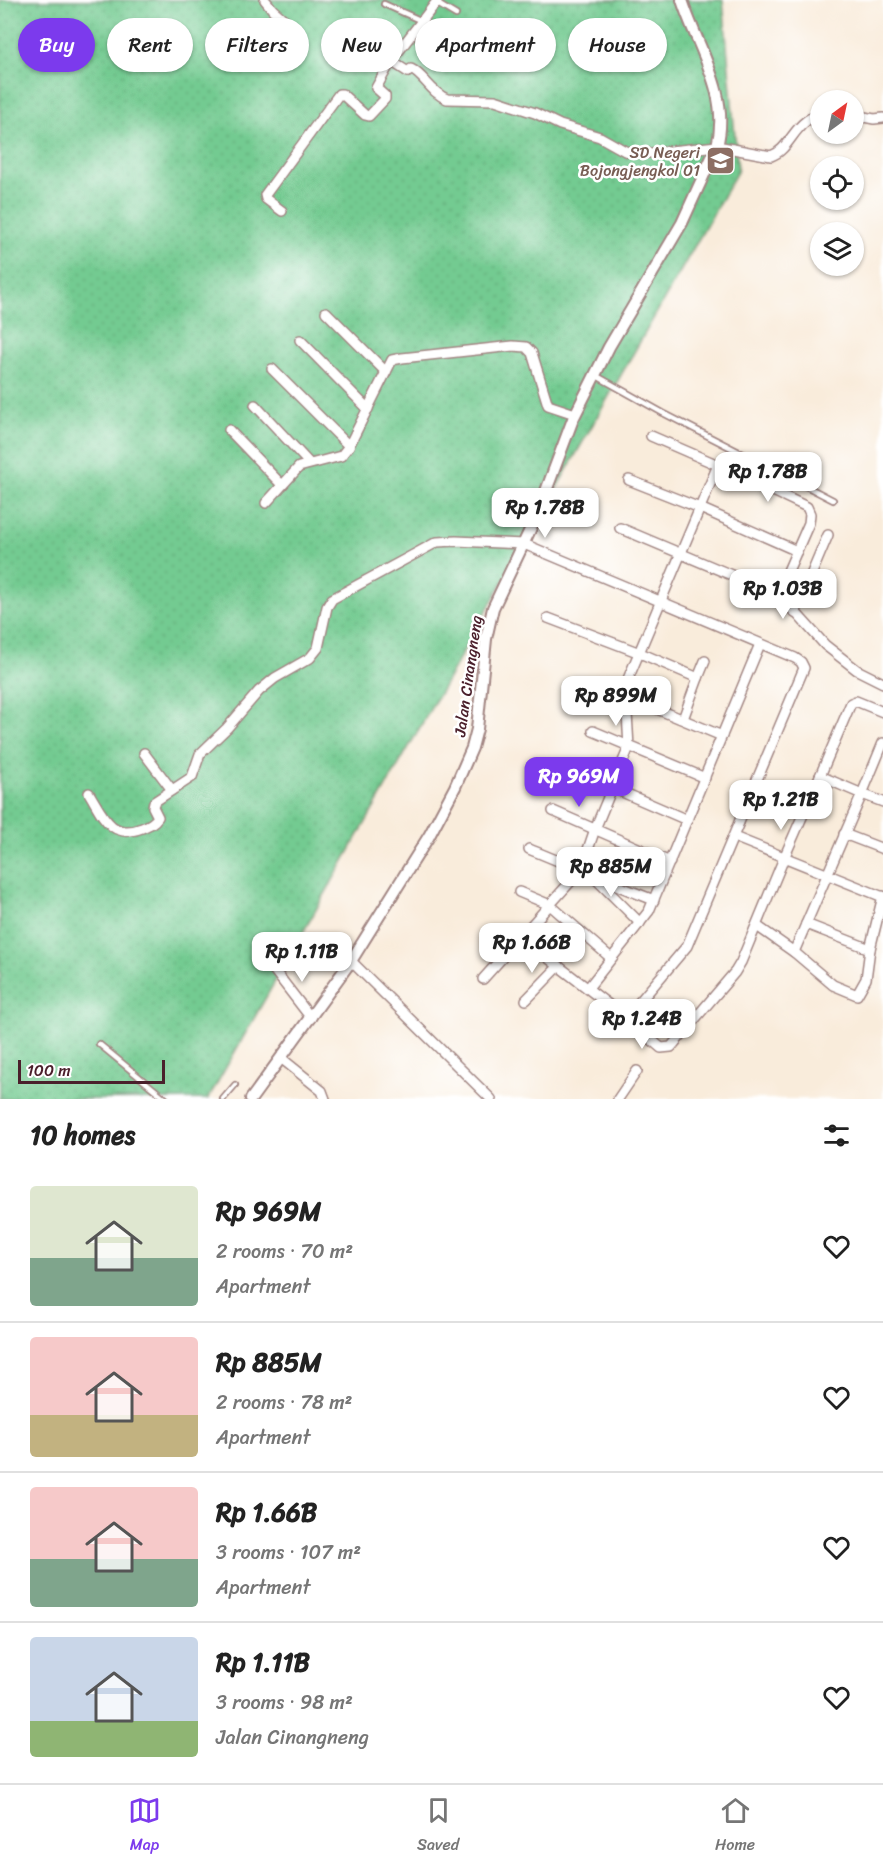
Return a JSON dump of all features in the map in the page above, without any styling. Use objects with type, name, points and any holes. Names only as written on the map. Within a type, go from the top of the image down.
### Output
[{"type":"street","points":[[265,0],[282,18]]},
{"type":"street","name":"Jalan Cinangneng","points":[[251,1099],[351,961],[429,836],[456,787],[472,748],[479,719],[483,662],[488,625],[493,608],[524,544],[575,414],[609,347],[682,223],[717,147],[721,134],[719,100],[703,50],[682,0]]},
{"type":"street","points":[[425,18],[437,1]]},
{"type":"street","points":[[403,46],[415,31]]},
{"type":"street","points":[[403,69],[408,72],[413,69],[441,97],[495,100],[535,113],[560,125],[600,137],[625,151],[638,153],[717,147],[771,156],[781,150],[799,126],[810,118]]},
{"type":"street","points":[[282,211],[266,199],[266,195],[307,137],[339,94],[342,94],[365,115],[373,114],[385,99],[385,96],[376,88],[385,72]]},
{"type":"street","points":[[864,117],[883,118]]},
{"type":"street","points":[[326,312],[386,372]]},
{"type":"street","points":[[300,340],[368,408]]},
{"type":"street","points":[[266,503],[298,467],[341,456],[349,446],[392,360],[513,346],[526,347],[532,353],[548,405],[575,414]]},
{"type":"street","points":[[272,369],[349,446]]},
{"type":"street","points":[[255,405],[309,463]]},
{"type":"street","points":[[229,430],[282,485]]},
{"type":"street","points":[[651,436],[807,507],[810,514],[809,523],[777,596]]},
{"type":"street","points":[[483,979],[581,870],[595,829],[629,747],[626,696],[628,679],[718,465]]},
{"type":"street","points":[[629,480],[797,550]]},
{"type":"street","points":[[620,528],[774,593],[825,645],[857,670],[883,683]]},
{"type":"street","points":[[795,613],[828,535]]},
{"type":"street","points":[[89,793],[111,826],[118,831],[138,829],[155,821],[158,817],[153,807],[154,802],[192,777],[200,754],[227,728],[259,691],[275,678],[310,658],[318,648],[327,607],[332,599],[437,542],[524,544],[795,658],[801,662],[804,669],[687,946],[627,1018]]},
{"type":"street","points":[[548,618],[698,678]]},
{"type":"street","points":[[588,988],[640,923],[654,900],[760,644]]},
{"type":"street","points":[[683,719],[705,661]]},
{"type":"street","points":[[626,696],[722,736]]},
{"type":"street","points":[[522,938],[627,1018],[661,1048],[671,1047],[741,963],[851,703],[856,701],[883,712]]},
{"type":"street","points":[[593,731],[705,778]]},
{"type":"street","points":[[794,952],[883,743]]},
{"type":"street","points":[[144,753],[172,790]]},
{"type":"street","points":[[576,772],[687,820]]},
{"type":"street","points":[[820,776],[883,802]]},
{"type":"street","points":[[553,811],[670,862]]},
{"type":"street","points":[[844,834],[883,849]]},
{"type":"street","points":[[734,837],[883,897],[870,949],[866,979],[856,995],[833,985],[794,952],[757,926]]},
{"type":"street","points":[[529,849],[595,878],[654,900]]},
{"type":"street","points":[[595,878],[640,923]]},
{"type":"street","points":[[519,892],[550,905],[611,958]]},
{"type":"street","points":[[806,924],[870,949]]},
{"type":"street","points":[[351,961],[492,1099]]},
{"type":"street","points":[[272,966],[311,1018]]},
{"type":"street","points":[[526,1000],[559,966]]},
{"type":"street","points":[[281,1058],[322,1091],[325,1099]]},
{"type":"street","points":[[618,1099],[637,1071]]},
{"type":"lane","points":[[437,1],[456,15]]},
{"type":"lane","points":[[384,4],[416,18]]},
{"type":"lane","points":[[596,375],[663,413],[833,500]]},
{"type":"lane","points":[[99,1044],[166,1099]]},
{"type":"lane","points":[[223,1099],[235,1085]]},
{"type":"green space","points":[[0,0],[723,0],[738,170],[208,1099],[0,1099]]},
{"type":"place","name":"SD Negeri Bojongjengkol 01","points":[[721,161]]}]
